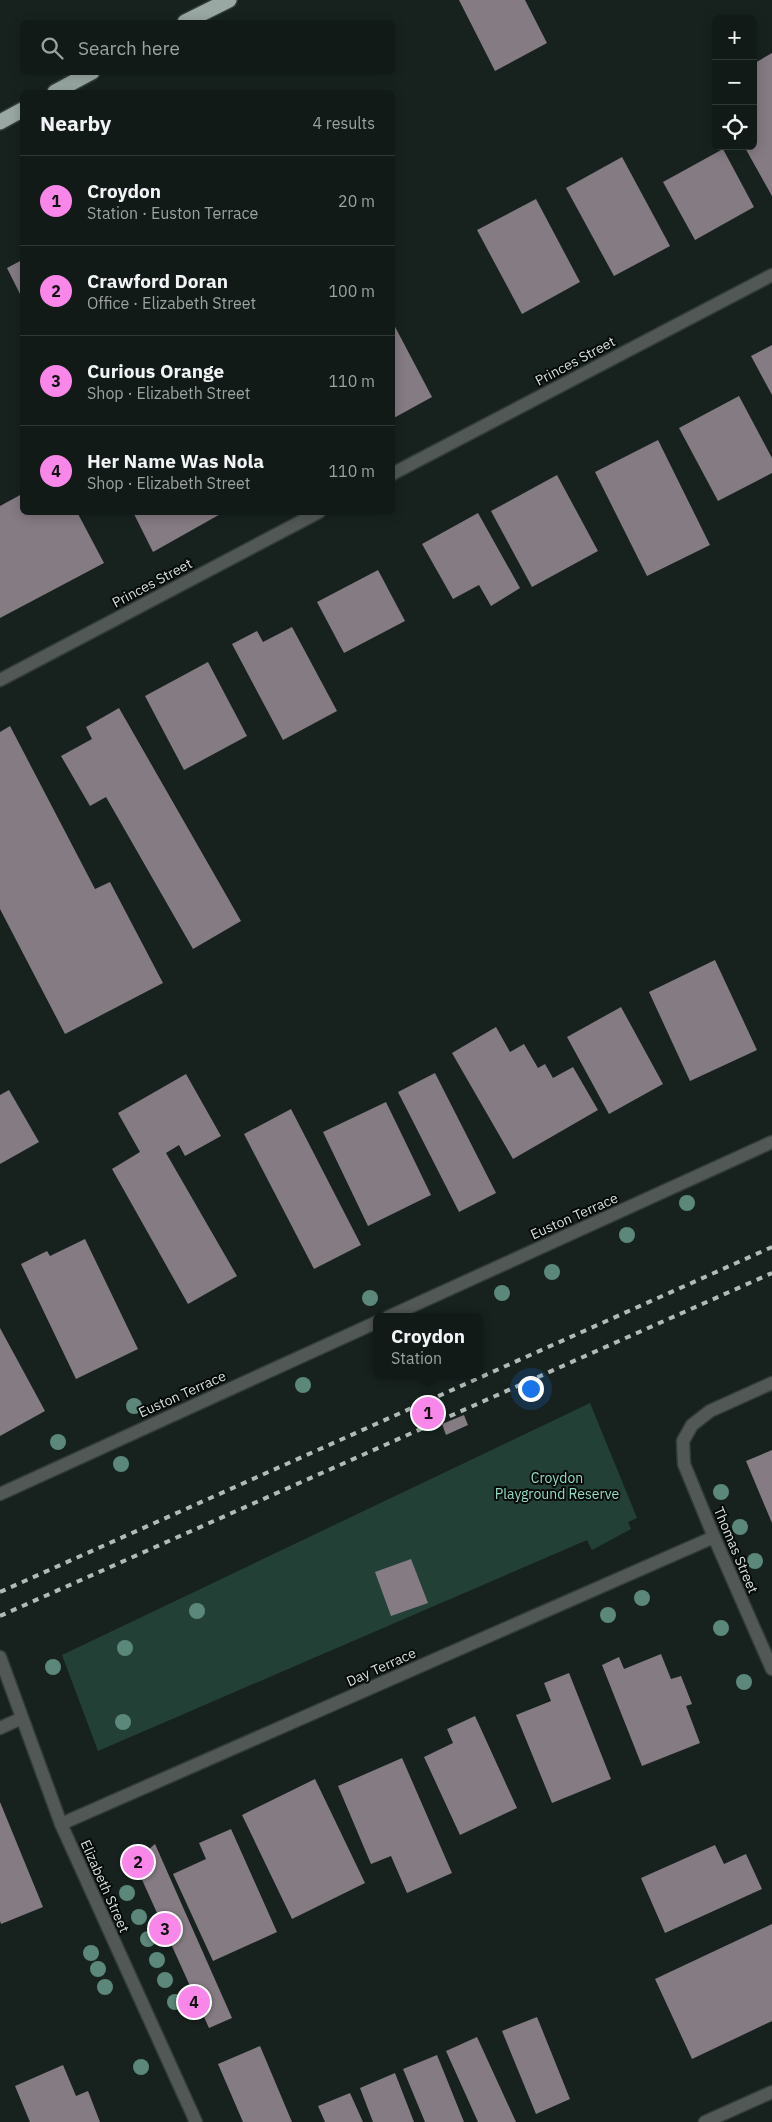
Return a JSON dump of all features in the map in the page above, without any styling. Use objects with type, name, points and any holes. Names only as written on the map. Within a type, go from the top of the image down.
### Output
[{"type":"highway","points":[[189,20],[229,0]]},
{"type":"highway","points":[[59,90],[86,75]]},
{"type":"highway","points":[[0,122],[20,111]]},
{"type":"street","name":"Princes Street","points":[[395,472],[772,275]]},
{"type":"street","name":"Princes Street","points":[[0,680],[312,515]]},
{"type":"street","name":"Euston Terrace","points":[[397,1313],[772,1142]]},
{"type":"street","name":"Euston Terrace","points":[[0,1494],[373,1324]]},
{"type":"street","name":"Thomas Street","points":[[772,1383],[710,1411],[692,1425],[683,1441],[684,1464],[714,1538],[772,1669]]},
{"type":"street","name":"Day Terrace","points":[[61,1824],[714,1538]]},
{"type":"street","name":"Elizabeth Street","points":[[0,1657],[61,1824],[196,2122]]},
{"type":"street","points":[[0,1728],[22,1718]]},
{"type":"street","points":[[705,2122],[772,2092]]},
{"type":"green space","name":"Croydon Playground Reserve","points":[[590,1403],[637,1518],[628,1522],[631,1529],[592,1550],[587,1540],[98,1751],[62,1655]]},
{"type":"building","points":[[459,0],[525,0],[547,43],[495,71]]},
{"type":"building","points":[[772,53],[772,196],[746,150],[757,150],[757,62]]},
{"type":"building","points":[[724,150],[754,207],[695,240],[663,182]]},
{"type":"building","points":[[622,157],[670,246],[614,276],[566,188]]},
{"type":"building","points":[[536,199],[580,282],[522,314],[477,230]]},
{"type":"building","points":[[20,261],[20,294],[7,268]]},
{"type":"building","points":[[395,327],[432,397],[395,417]]},
{"type":"building","points":[[772,345],[772,395],[751,356]]},
{"type":"building","points":[[739,396],[772,458],[772,473],[718,501],[679,428]]},
{"type":"building","points":[[658,440],[710,545],[647,576],[595,472]]},
{"type":"building","points":[[557,475],[598,551],[532,587],[491,511]]},
{"type":"building","points":[[20,495],[20,515],[79,515],[104,563],[0,618],[0,506]]},
{"type":"building","points":[[478,513],[520,588],[491,606],[479,585],[453,599],[422,544]]},
{"type":"building","points":[[134,515],[219,515],[153,552]]},
{"type":"building","points":[[378,570],[405,621],[344,653],[317,602]]},
{"type":"building","points":[[292,627],[337,711],[283,740],[232,644],[257,631],[263,642]]},
{"type":"building","points":[[208,662],[247,736],[184,770],[145,696]]},
{"type":"building","points":[[119,708],[241,921],[193,949],[106,797],[90,806],[61,756],[92,739],[86,727]]},
{"type":"building","points":[[10,726],[95,889],[110,882],[163,983],[65,1034],[0,909],[0,732]]},
{"type":"building","points":[[715,960],[757,1050],[690,1081],[649,992]]},
{"type":"building","points":[[621,1007],[663,1084],[609,1114],[567,1037]]},
{"type":"building","points":[[496,1027],[510,1052],[524,1044],[538,1068],[545,1064],[553,1078],[573,1067],[598,1110],[513,1159],[452,1053]]},
{"type":"building","points":[[435,1073],[496,1193],[459,1212],[398,1092]]},
{"type":"building","points":[[186,1074],[221,1136],[185,1156],[179,1145],[166,1153],[237,1276],[188,1304],[112,1169],[140,1152],[118,1113]]},
{"type":"building","points":[[9,1090],[39,1142],[0,1164],[0,1095]]},
{"type":"building","points":[[386,1102],[431,1195],[368,1226],[323,1132]]},
{"type":"building","points":[[291,1109],[361,1245],[314,1269],[244,1134]]},
{"type":"building","points":[[85,1239],[138,1349],[76,1379],[21,1264],[47,1251],[50,1256]]},
{"type":"building","points":[[0,1328],[45,1411],[0,1436]]},
{"type":"building","points":[[464,1415],[468,1425],[446,1435],[442,1424]]},
{"type":"building","points":[[772,1450],[772,1523],[746,1461]]},
{"type":"building","points":[[411,1559],[428,1603],[391,1616],[375,1572]]},
{"type":"building","points":[[661,1654],[671,1679],[681,1676],[692,1704],[686,1706],[700,1743],[642,1766],[602,1665],[619,1657],[624,1669]]},
{"type":"building","points":[[569,1673],[611,1779],[552,1803],[516,1715],[551,1701],[544,1683]]},
{"type":"building","points":[[475,1716],[517,1808],[460,1835],[424,1757],[453,1743],[447,1729]]},
{"type":"building","points":[[402,1758],[452,1873],[407,1893],[391,1856],[371,1864],[338,1786]]},
{"type":"building","points":[[315,1779],[365,1883],[292,1919],[242,1815]]},
{"type":"building","points":[[0,1802],[43,1907],[1,1924],[0,1921]]},
{"type":"building","points":[[231,1829],[277,1932],[213,1961],[173,1874],[206,1859],[199,1843]]},
{"type":"building","points":[[155,1844],[232,2018],[209,2028],[134,1862]]},
{"type":"building","points":[[715,1845],[724,1864],[746,1854],[762,1889],[665,1933],[641,1878]]},
{"type":"building","points":[[772,1924],[772,2021],[692,2059],[655,1979]]},
{"type":"building","points":[[537,2017],[570,2099],[536,2114],[502,2031]]},
{"type":"building","points":[[477,2037],[516,2122],[478,2122],[446,2051]]},
{"type":"building","points":[[260,2046],[292,2122],[243,2122],[218,2064]]},
{"type":"building","points":[[437,2055],[464,2122],[425,2122],[403,2069]]},
{"type":"building","points":[[63,2065],[76,2096],[88,2091],[100,2122],[30,2122],[15,2086]]},
{"type":"building","points":[[395,2073],[414,2122],[373,2122],[360,2088]]},
{"type":"building","points":[[350,2093],[363,2122],[325,2122],[318,2106]]},
{"type":"railway","points":[[483,1376],[772,1247]]},
{"type":"railway","points":[[0,1616],[772,1273]]},
{"type":"railway","points":[[0,1592],[479,1378]]},
{"type":"place","name":"Croydon","points":[[428,1413]]},
{"type":"place","name":"Crawford Doran","points":[[138,1862]]},
{"type":"place","name":"Curious Orange","points":[[165,1929]]},
{"type":"place","name":"Her Name Was Nola","points":[[194,2002]]}]
